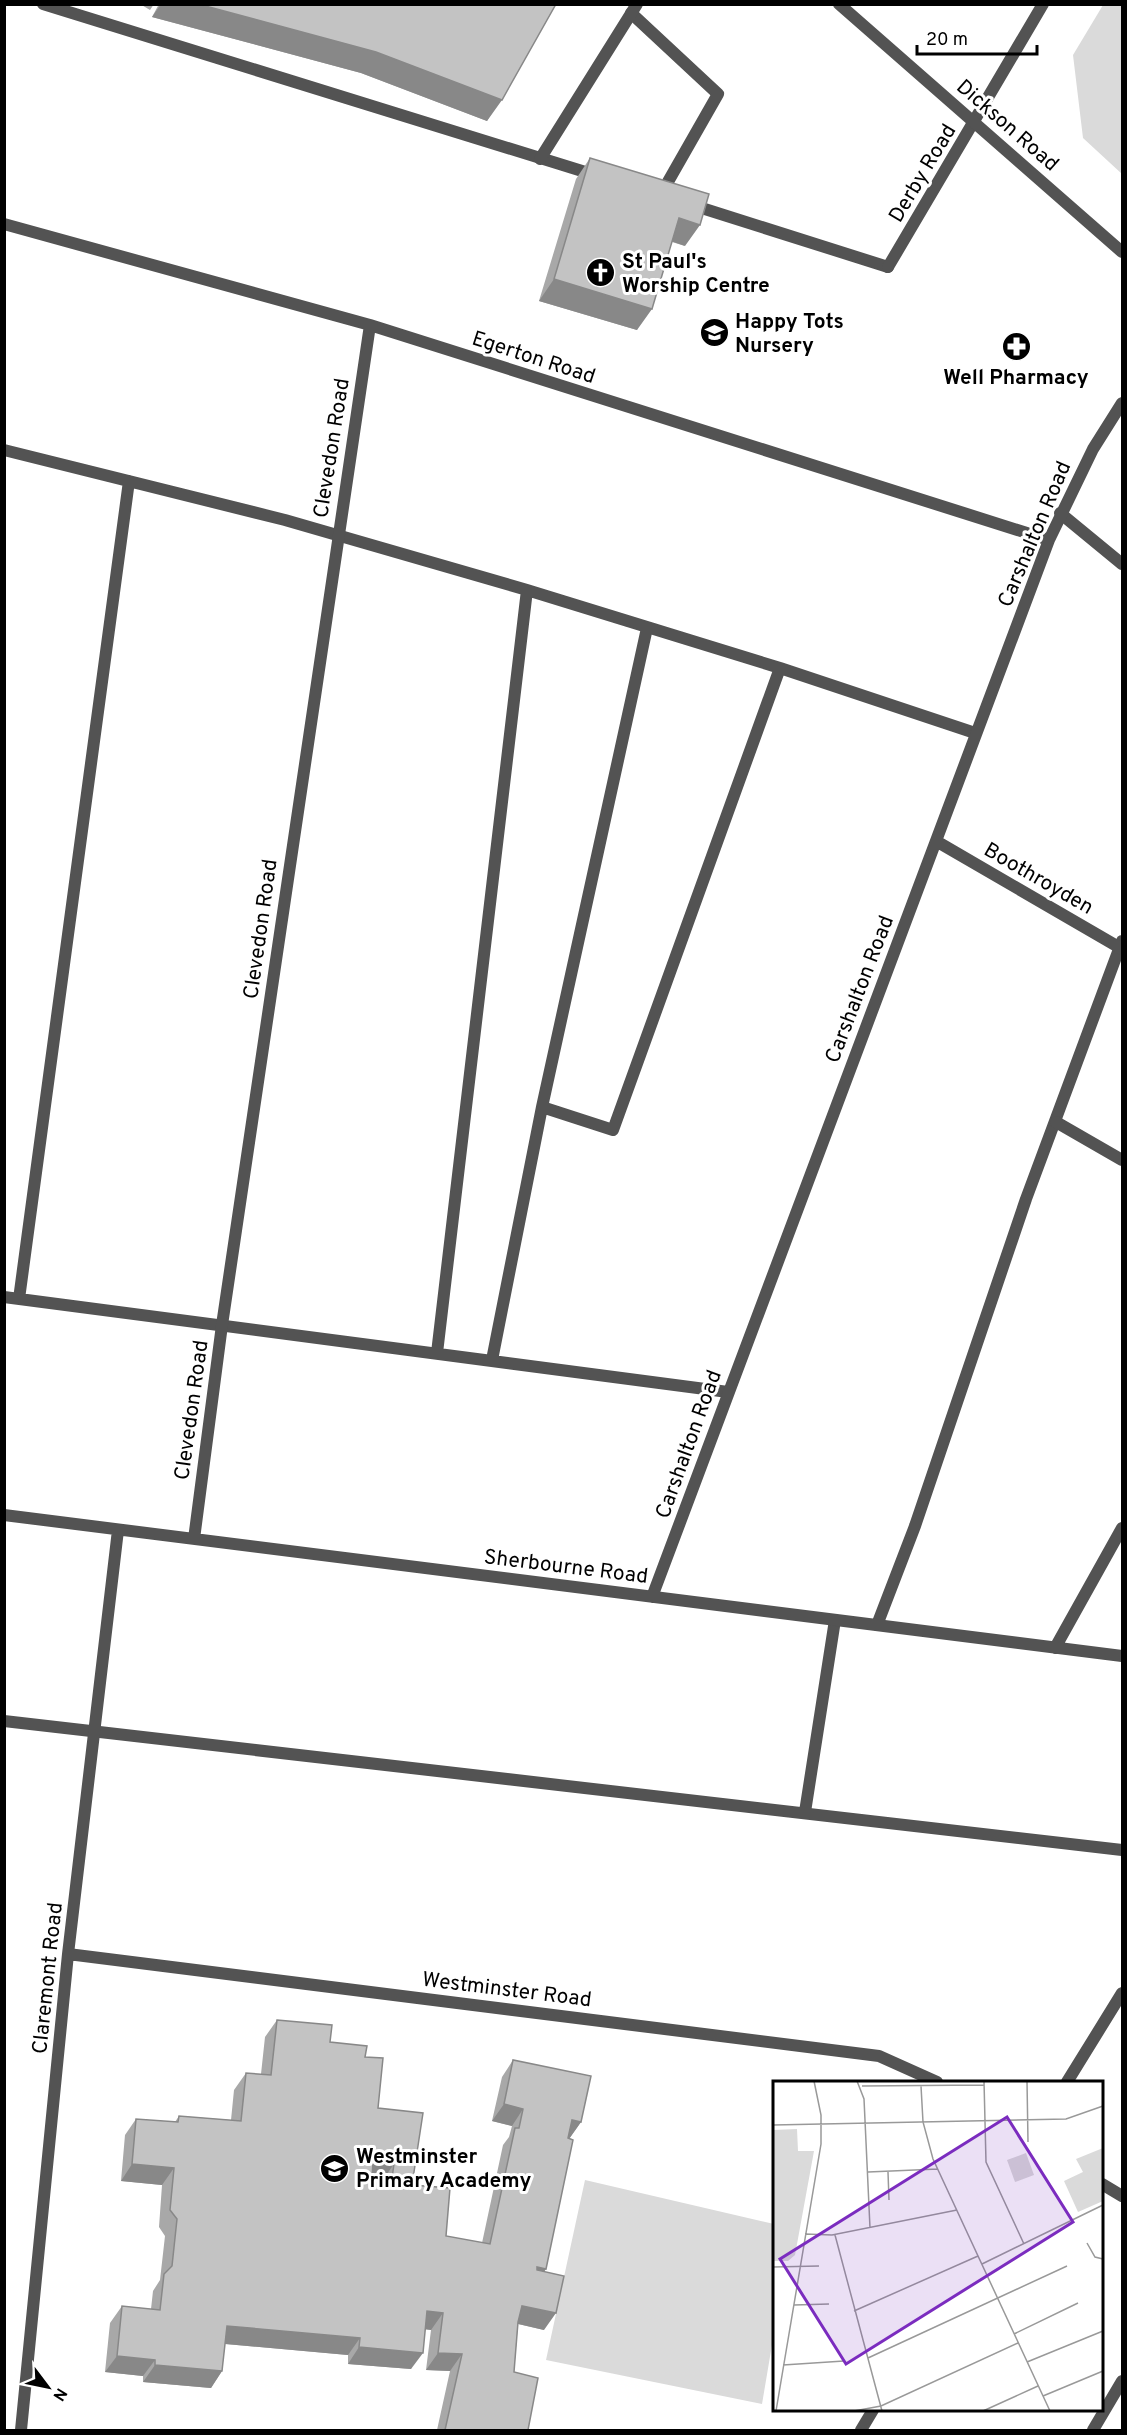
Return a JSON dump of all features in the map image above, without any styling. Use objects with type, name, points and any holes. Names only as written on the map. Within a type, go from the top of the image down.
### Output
[{"type":"street","points":[[43,4],[606,178]]},
{"type":"street","name":"Dickson Road","points":[[840,4],[1122,252]]},
{"type":"street","name":"Derby Road","points":[[634,9],[718,94],[655,193],[888,267],[1043,4]]},
{"type":"street","points":[[540,159],[634,9]]},
{"type":"street","name":"Egerton Road","points":[[4,224],[370,325],[1049,540]]},
{"type":"street","name":"Clevedon Road","points":[[194,1539],[222,1325],[370,325]]},
{"type":"street","name":"Carshalton Road","points":[[652,1597],[1049,540],[1060,513],[1093,449],[1122,403]]},
{"type":"street","points":[[4,450],[129,480],[527,590],[780,668],[975,733]]},
{"type":"street","points":[[19,1299],[129,480]]},
{"type":"street","points":[[1060,513],[1122,564]]},
{"type":"street","points":[[437,1353],[527,590]]},
{"type":"street","points":[[492,1360],[542,1107],[647,628]]},
{"type":"street","points":[[542,1107],[613,1130],[780,668]]},
{"type":"street","name":"Boothroyden","points":[[936,842],[1122,946]]},
{"type":"street","points":[[877,1625],[915,1526],[1026,1199],[1122,946]]},
{"type":"street","points":[[1056,1122],[1122,1160]]},
{"type":"street","points":[[4,1297],[728,1392]]},
{"type":"street","name":"Sherbourne Road","points":[[4,1515],[1122,1656]]},
{"type":"street","points":[[1055,1648],[1122,1528]]},
{"type":"street","name":"Claremont Road","points":[[21,2430],[68,1954],[96,1733],[118,1530]]},
{"type":"street","points":[[805,1812],[835,1620]]},
{"type":"street","points":[[4,1721],[1122,1850]]},
{"type":"street","name":"Westminster Road","points":[[68,1954],[879,2056],[935,2081]]},
{"type":"street","points":[[1068,2081],[1122,1993]]},
{"type":"street","points":[[1103,2185],[1122,2196]]},
{"type":"street","points":[[1093,2430],[1122,2380]]},
{"type":"street","points":[[861,2430],[872,2411]]},
{"type":"shaded area","points":[[1103,5],[1122,5],[1122,174],[1083,138],[1073,55]]},
{"type":"shaded area","points":[[585,2180],[773,2224],[773,2339],[762,2404],[546,2360]]},
{"type":"building","points":[[198,4],[556,4],[502,100],[376,52]]},
{"type":"building","name":"St Paul's Worship Centre","points":[[590,158],[709,194],[700,225],[679,218],[652,309],[554,279]]},
{"type":"building","points":[[277,2020],[332,2025],[330,2042],[367,2046],[365,2057],[383,2058],[378,2108],[423,2113],[412,2185],[450,2188],[446,2236],[490,2244],[515,2128],[519,2128],[523,2109],[504,2104],[513,2060],[591,2076],[581,2122],[572,2120],[568,2138],[573,2140],[546,2269],[537,2267],[537,2270],[564,2276],[556,2313],[522,2306],[518,2322],[514,2372],[538,2378],[528,2430],[445,2430],[462,2354],[438,2353],[443,2313],[427,2311],[423,2353],[359,2347],[360,2338],[227,2326],[222,2371],[155,2365],[155,2360],[117,2356],[122,2306],[160,2310],[164,2274],[172,2266],[177,2219],[170,2210],[174,2168],[132,2164],[136,2119],[178,2122],[179,2116],[241,2121],[246,2073],[271,2075]],"holes":[[[373,2162],[394,2164],[391,2185],[379,2184],[379,2178],[372,2178]]]},
{"type":"place","name":"St Paul's Worship Centre","points":[[601,273]]},
{"type":"place","name":"Happy Tots Nursery","points":[[714,333]]},
{"type":"place","name":"Well Pharmacy","points":[[1016,346]]},
{"type":"place","name":"Westminster Primary Academy","points":[[335,2168]]}]
